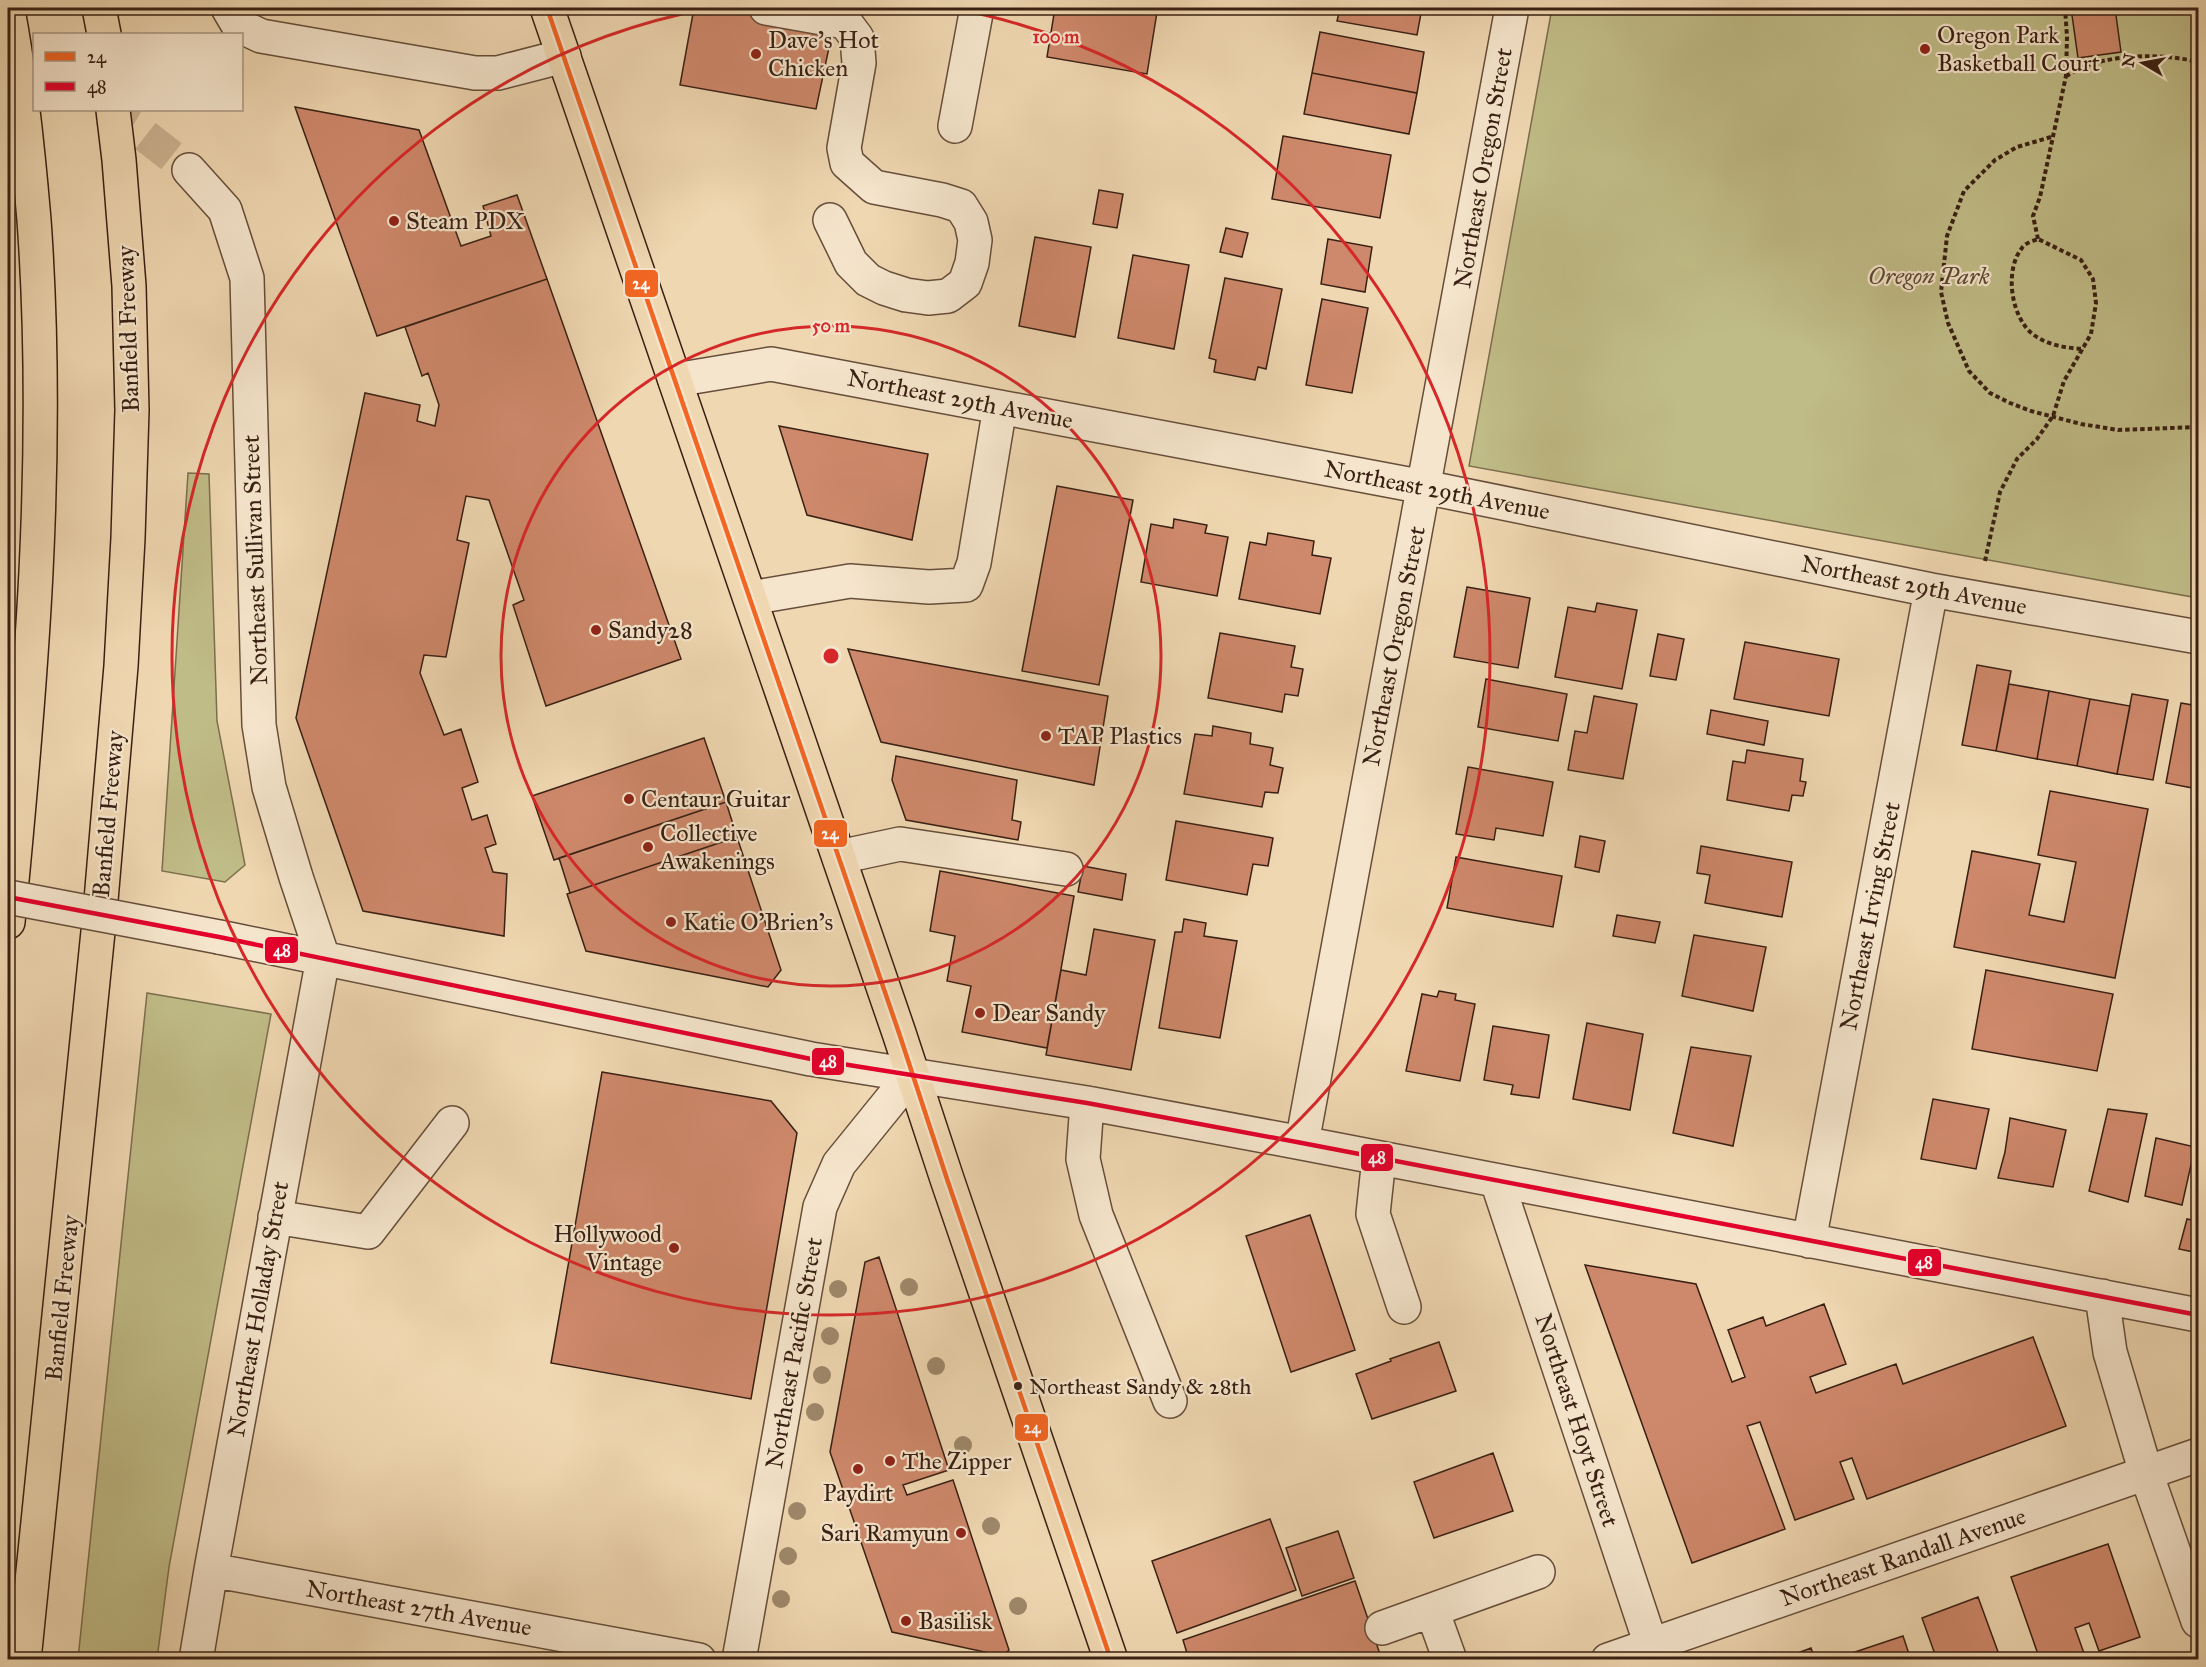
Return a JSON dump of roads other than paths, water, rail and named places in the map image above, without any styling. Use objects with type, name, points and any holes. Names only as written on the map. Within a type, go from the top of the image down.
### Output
[{"type":"main road","points":[[99,8],[104,33]]},
{"type":"main road","points":[[547,8],[1111,1659]]},
{"type":"main road","points":[[8,10],[30,169],[39,291],[42,410],[39,534],[31,660],[8,922]]},
{"type":"main road","name":"Banfield Freeway","points":[[24,1659],[100,912],[129,538],[132,410],[129,286],[113,111]]},
{"type":"street","points":[[766,8],[845,22],[857,38],[860,63],[844,148],[847,163],[874,187],[942,200],[961,206],[971,222],[975,240],[972,263],[965,283],[948,296],[928,298],[906,295],[884,288],[868,280],[851,263],[830,220]]},
{"type":"street","points":[[955,126],[977,8]]},
{"type":"street","name":"Northeast Oregon Street","points":[[1302,1143],[1512,8]]},
{"type":"street","points":[[233,16],[261,36],[475,73],[498,73],[564,56]]},
{"type":"street","name":"Northeast Sullivan Street","points":[[189,170],[225,210],[246,278],[259,725],[269,787],[323,958]]},
{"type":"street","name":"Northeast 29th Avenue","points":[[675,380],[771,364],[1424,487],[1931,590],[2199,637]]},
{"type":"street","points":[[750,598],[850,581],[929,587],[966,585],[974,563],[1000,406]]},
{"type":"street","name":"Northeast Irving Street","points":[[1809,1241],[1931,590]]},
{"type":"street","points":[[838,857],[900,844],[1066,869]]},
{"type":"street","points":[[8,897],[219,937],[811,1059],[1087,1103],[2199,1315]]},
{"type":"street","name":"Northeast Holladay Street","points":[[196,1659],[323,958]]},
{"type":"street","name":"Northeast Pacific Street","points":[[739,1659],[820,1207],[839,1164],[912,1074]]},
{"type":"street","points":[[1087,1103],[1083,1159],[1096,1215],[1170,1401]]},
{"type":"street","points":[[275,1217],[368,1232],[452,1123]]},
{"type":"street","points":[[1379,1158],[1373,1214],[1404,1307]]},
{"type":"street","name":"Northeast Hoyt Street","points":[[1497,1181],[1654,1652]]},
{"type":"street","points":[[2102,1296],[2110,1352],[2146,1473],[2199,1622]]},
{"type":"street","name":"Northeast Randall Avenue","points":[[1608,1659],[1654,1652],[2199,1455]]},
{"type":"street","name":"Northeast 27th Avenue","points":[[211,1570],[699,1659]]},
{"type":"street","points":[[1382,1628],[1538,1572]]},
{"type":"street","points":[[1432,1610],[1450,1659]]},
{"type":"tunnel","points":[[106,111],[134,127],[189,170]]},
{"type":"place","name":"Oregon Park Basketball Court","points":[[1925,49]]},
{"type":"place","name":"Dave's Hot Chicken","points":[[756,54]]},
{"type":"place","name":"Steam PDX","points":[[394,221]]},
{"type":"place","name":"Sandy28","points":[[596,630]]},
{"type":"place","name":"TAP Plastics","points":[[1046,736]]},
{"type":"place","name":"Centaur Guitar","points":[[629,799]]},
{"type":"place","name":"Collective Awakenings","points":[[648,847]]},
{"type":"place","name":"Katie O'Brien's","points":[[671,922]]},
{"type":"place","name":"Dear Sandy","points":[[980,1013]]},
{"type":"place","name":"Hollywood Vintage","points":[[674,1248]]},
{"type":"place","name":"Northeast Sandy & 28th","points":[[1018,1386]]},
{"type":"place","name":"The Zipper","points":[[890,1461]]},
{"type":"place","name":"Paydirt","points":[[858,1469]]},
{"type":"place","name":"Sari Ramyun","points":[[961,1533]]},
{"type":"place","name":"Basilisk","points":[[906,1621]]},
{"type":"park label","name":"Oregon Park","points":[[1929,276]]}]
